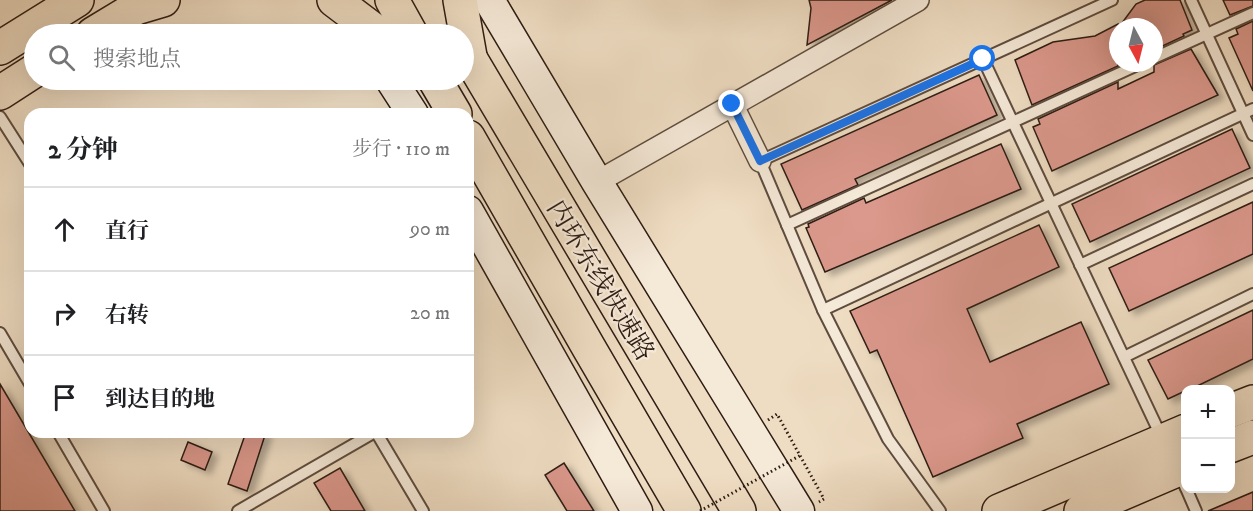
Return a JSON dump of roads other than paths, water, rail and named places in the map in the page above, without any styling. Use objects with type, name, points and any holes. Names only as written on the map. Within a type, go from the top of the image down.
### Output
[{"type":"main road","points":[[38,24],[76,0]]},
{"type":"main road","points":[[392,0],[405,24]]},
{"type":"main road","name":"内环东线快速路","points":[[437,0],[450,24]]},
{"type":"main road","points":[[460,0],[462,24]]},
{"type":"main road","points":[[332,2],[364,24]]},
{"type":"main road","points":[[112,24],[149,4]]},
{"type":"main road","points":[[0,48],[24,33]]},
{"type":"main road","name":"内环东线快速路","points":[[474,65],[739,511]]},
{"type":"main road","points":[[0,93],[24,77]]},
{"type":"main road","points":[[441,90],[451,108]]},
{"type":"main road","name":"内环东线快速路","points":[[474,147],[684,511]]},
{"type":"main road","points":[[1235,409],[1253,402]]},
{"type":"main road","points":[[1235,444],[1253,437]]},
{"type":"main road","points":[[999,511],[1178,462]]},
{"type":"main road","points":[[1081,511],[1178,462]]},
{"type":"street","points":[[489,0],[597,182],[812,505]]},
{"type":"street","points":[[597,182],[918,0]]},
{"type":"street","points":[[332,2],[352,24]]},
{"type":"street","points":[[397,90],[409,108]]},
{"type":"street","points":[[732,104],[760,161]]},
{"type":"street","points":[[474,222],[638,511]]},
{"type":"lane","points":[[940,511],[888,439],[823,310],[760,161],[1112,0]]},
{"type":"lane","points":[[1191,0],[1248,112],[1253,135]]},
{"type":"lane","points":[[1163,54],[1253,13]]},
{"type":"lane","points":[[983,59],[1124,357],[1178,462],[1196,511]]},
{"type":"lane","points":[[787,225],[1122,72]]},
{"type":"lane","points":[[823,310],[1248,112]]},
{"type":"lane","points":[[0,117],[24,155]]},
{"type":"lane","points":[[1080,265],[1253,184]]},
{"type":"lane","points":[[1124,357],[1253,294]]},
{"type":"lane","points":[[0,333],[24,374]]},
{"type":"lane","points":[[61,438],[104,511]]},
{"type":"lane","points":[[238,511],[365,438]]},
{"type":"lane","points":[[379,438],[423,511]]}]
